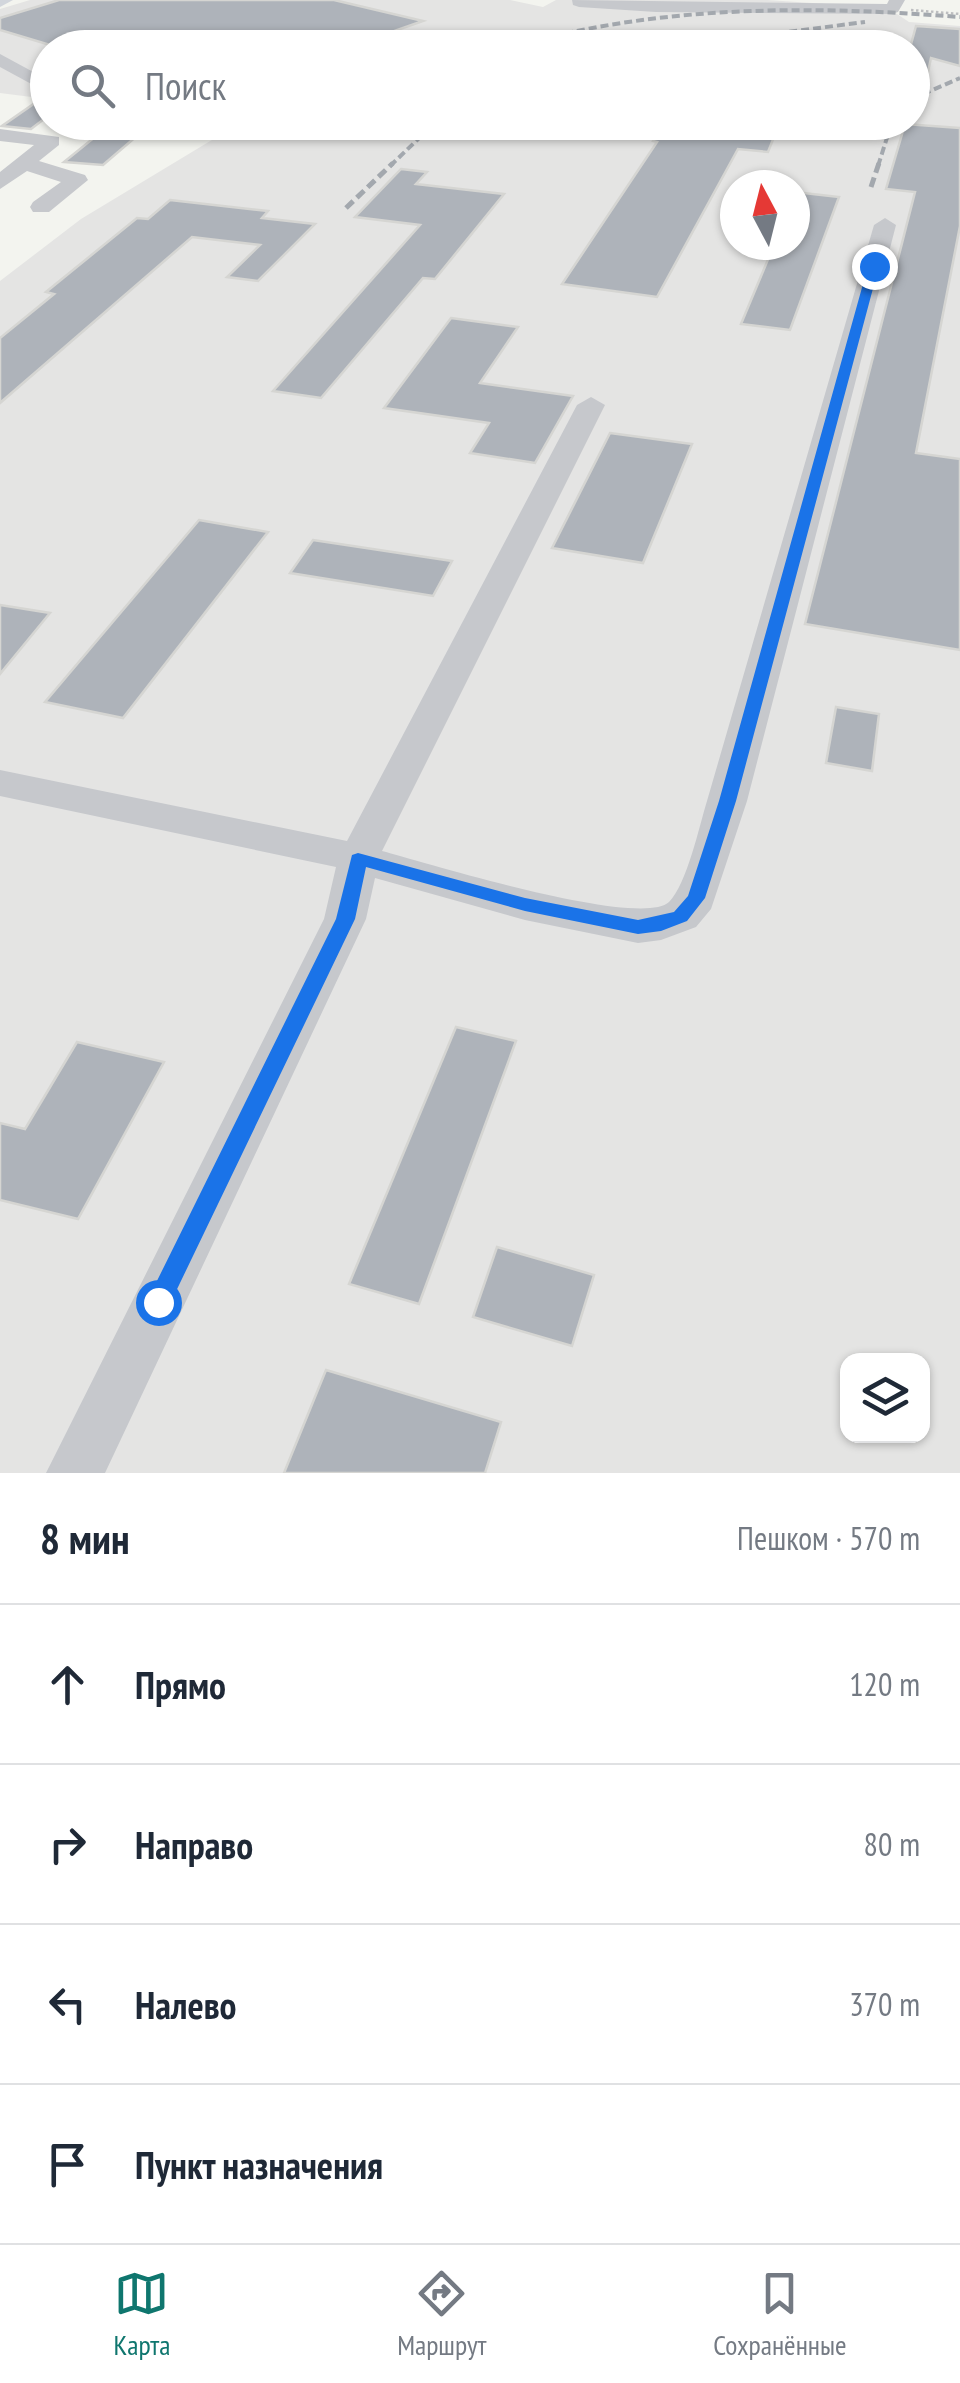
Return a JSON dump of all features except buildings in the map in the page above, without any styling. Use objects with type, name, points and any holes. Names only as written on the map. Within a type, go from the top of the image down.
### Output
[{"type":"street","points":[[580,2],[656,8],[894,6]]},
{"type":"street","points":[[0,59],[30,77]]},
{"type":"street","points":[[0,134],[30,138]]},
{"type":"street","points":[[0,183],[52,141],[45,140]]},
{"type":"street","points":[[26,164],[76,180],[42,207]]},
{"type":"street","points":[[0,783],[312,844],[525,905],[638,927],[661,925],[681,916],[696,898],[727,801],[885,225]]},
{"type":"street","points":[[75,1473],[345,919],[358,859],[592,406]]},
{"type":"path","points":[[894,6],[960,14]]},
{"type":"shaded area","points":[[30,0],[510,0],[543,7],[556,0],[767,0],[888,8],[909,22],[960,26],[960,1473],[0,1473],[0,281],[81,219],[212,140],[930,140],[930,30],[30,30],[30,97],[0,93],[0,9]]},
{"type":"railway","points":[[583,30],[676,16],[789,10],[960,17]]},
{"type":"railway","points":[[803,30],[865,22]]},
{"type":"railway","points":[[930,91],[960,78]]},
{"type":"railway","points":[[390,166],[417,140]]},
{"type":"railway","points":[[878,166],[886,140]]},
{"type":"railway","points":[[346,208],[393,163]]},
{"type":"railway","points":[[871,187],[878,166]]},
{"type":"route","points":[[158,1302],[345,919],[358,859],[525,905],[638,927],[661,925],[681,916],[696,898],[727,801],[874,266]]}]
